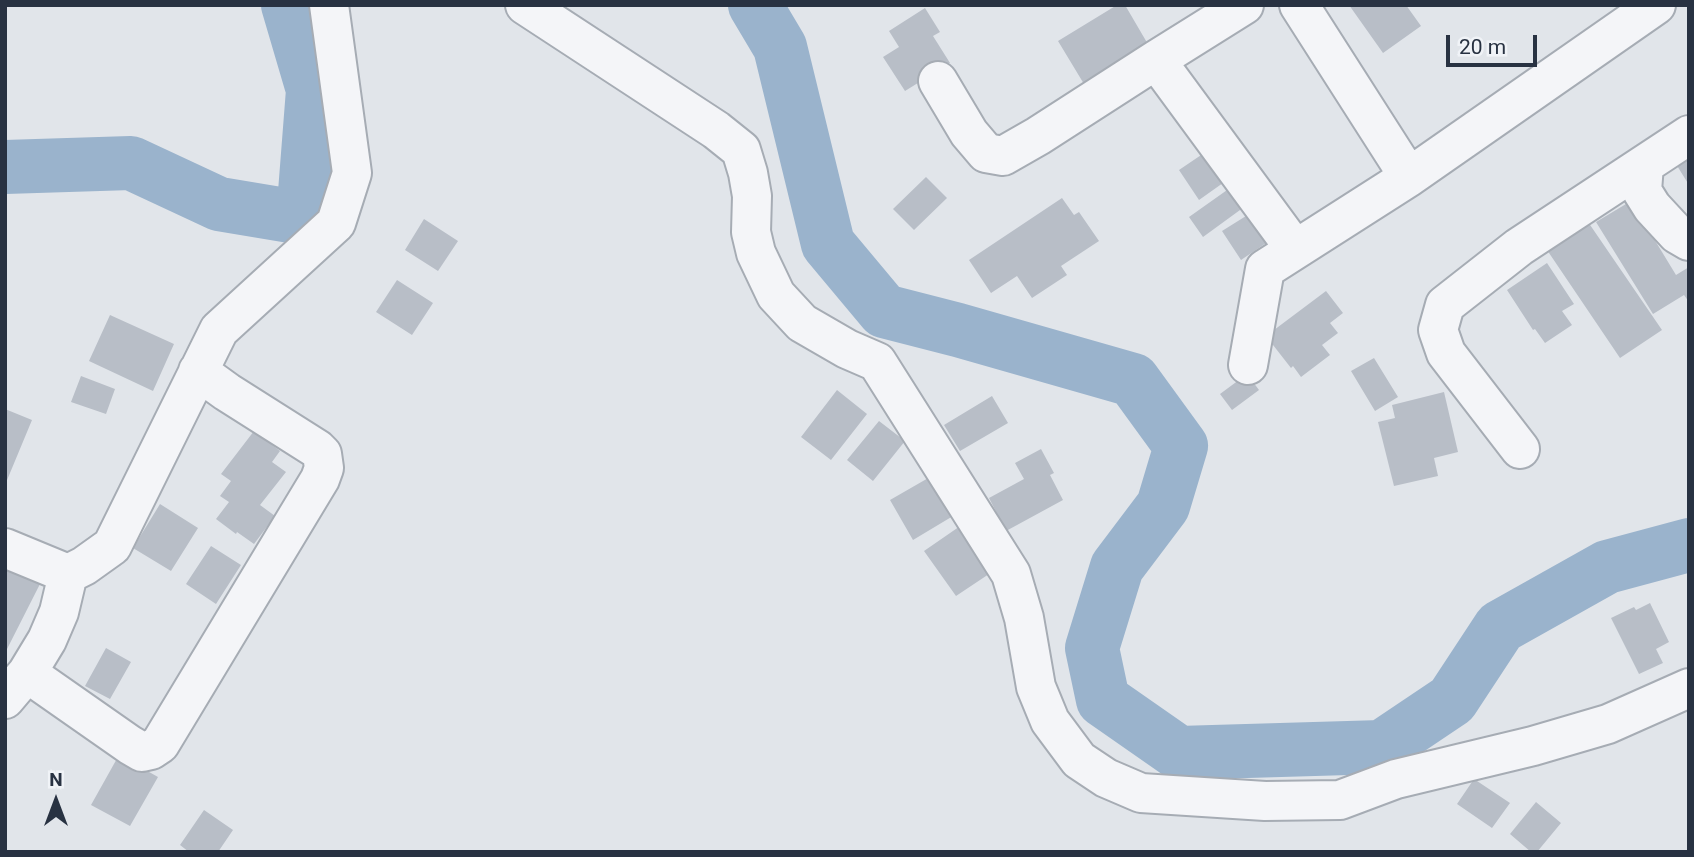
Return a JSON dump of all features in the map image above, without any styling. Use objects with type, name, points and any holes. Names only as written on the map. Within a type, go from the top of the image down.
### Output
[{"type":"street","points":[[5,548],[68,574],[112,546],[219,330],[335,223],[352,173],[329,5]]},
{"type":"street","points":[[525,5],[716,130],[741,150],[752,196],[751,232],[756,253],[776,295],[802,323],[847,349],[877,362],[1011,574],[1024,618],[1035,687],[1050,721],[1079,760],[1106,778],[1141,793],[1265,801],[1340,800],[1396,779],[1533,746],[1608,724],[1689,688]]},
{"type":"street","points":[[938,81],[969,133],[986,153],[1003,156],[1244,5]]},
{"type":"street","points":[[1298,5],[1409,177]]},
{"type":"street","points":[[1248,365],[1265,269],[1409,177],[1656,5]]},
{"type":"street","points":[[1156,60],[1295,249]]},
{"type":"street","points":[[1520,449],[1446,353],[1438,330],[1445,305],[1519,247],[1689,135]]},
{"type":"street","points":[[1644,165],[1642,191],[1652,207],[1677,234],[1689,241]]},
{"type":"street","points":[[68,574],[59,612],[47,640],[16,686],[142,752],[151,750],[160,744],[320,479],[324,468],[322,454],[317,449],[227,393],[198,371]]},
{"type":"building","points":[[1117,5],[1125,5],[1149,46],[1084,84],[1058,41]]},
{"type":"building","points":[[1349,5],[1406,5],[1421,26],[1383,53]]},
{"type":"building","points":[[925,8],[940,32],[933,36],[950,63],[905,91],[883,57],[899,47],[889,31]]},
{"type":"building","points":[[1689,145],[1689,185],[1671,156]]},
{"type":"building","points":[[1210,149],[1230,178],[1199,200],[1179,170]]},
{"type":"building","points":[[926,177],[947,198],[914,230],[893,209]]},
{"type":"building","points":[[1237,183],[1251,202],[1203,237],[1189,217]]},
{"type":"building","points":[[1062,198],[1074,215],[1079,212],[1099,241],[1061,266],[1067,275],[1032,298],[1017,276],[991,293],[969,260]]},
{"type":"building","points":[[1631,201],[1676,275],[1689,267],[1689,302],[1684,295],[1653,314],[1596,222]]},
{"type":"building","points":[[1254,211],[1272,239],[1241,260],[1222,231]]},
{"type":"building","points":[[424,219],[458,241],[438,271],[405,250]]},
{"type":"building","points":[[1586,219],[1662,330],[1620,358],[1545,247]]},
{"type":"building","points":[[1547,263],[1574,304],[1562,311],[1572,325],[1545,343],[1535,329],[1533,330],[1507,290]]},
{"type":"building","points":[[397,280],[433,303],[412,335],[376,312]]},
{"type":"building","points":[[1326,291],[1343,313],[1330,323],[1338,333],[1322,345],[1330,355],[1301,377],[1266,336]]},
{"type":"building","points":[[110,315],[174,344],[153,391],[89,361]]},
{"type":"building","points":[[1374,358],[1398,397],[1375,411],[1351,371]]},
{"type":"building","points":[[1247,374],[1259,390],[1232,410],[1220,394]]},
{"type":"building","points":[[81,376],[115,389],[106,414],[71,402]]},
{"type":"building","points":[[837,390],[867,414],[831,460],[801,437]]},
{"type":"building","points":[[1444,392],[1458,452],[1434,458],[1438,476],[1394,486],[1378,422],[1395,418],[1392,405]]},
{"type":"building","points":[[992,396],[1008,423],[960,451],[944,425]]},
{"type":"building","points":[[5,409],[32,420],[5,485]]},
{"type":"building","points":[[879,421],[905,441],[873,481],[847,460]]},
{"type":"building","points":[[254,431],[280,451],[272,462],[286,472],[260,505],[275,516],[254,544],[216,519],[229,502],[220,496],[231,481],[221,474]]},
{"type":"building","points":[[1041,449],[1054,473],[1050,475],[1063,500],[1006,531],[989,498],[1024,479],[1015,463]]},
{"type":"building","points":[[930,477],[953,516],[913,540],[890,500]]},
{"type":"building","points":[[160,504],[198,528],[171,571],[133,548]]},
{"type":"building","points":[[966,522],[998,568],[956,596],[924,551]]},
{"type":"building","points":[[211,546],[241,565],[216,604],[186,584]]},
{"type":"building","points":[[5,567],[40,584],[5,653]]},
{"type":"building","points":[[1650,603],[1669,642],[1656,649],[1663,663],[1639,674],[1611,618]]},
{"type":"building","points":[[106,648],[131,662],[110,699],[85,686]]},
{"type":"building","points":[[119,755],[158,777],[130,826],[91,805]]},
{"type":"building","points":[[1474,779],[1510,803],[1492,828],[1457,804]]},
{"type":"building","points":[[1536,802],[1561,823],[1537,852],[1531,852],[1510,834]]},
{"type":"building","points":[[204,810],[233,830],[218,852],[189,852],[180,845]]},
{"type":"waterway","points":[[5,167],[131,163],[219,204],[303,218],[313,90],[288,5]]},
{"type":"waterway","points":[[755,5],[780,47],[828,244],[884,311],[1133,380],[1181,446],[1163,506],[1117,567],[1092,648],[1103,700],[1179,753],[1382,747],[1452,700],[1500,627],[1607,567],[1689,545]]}]
